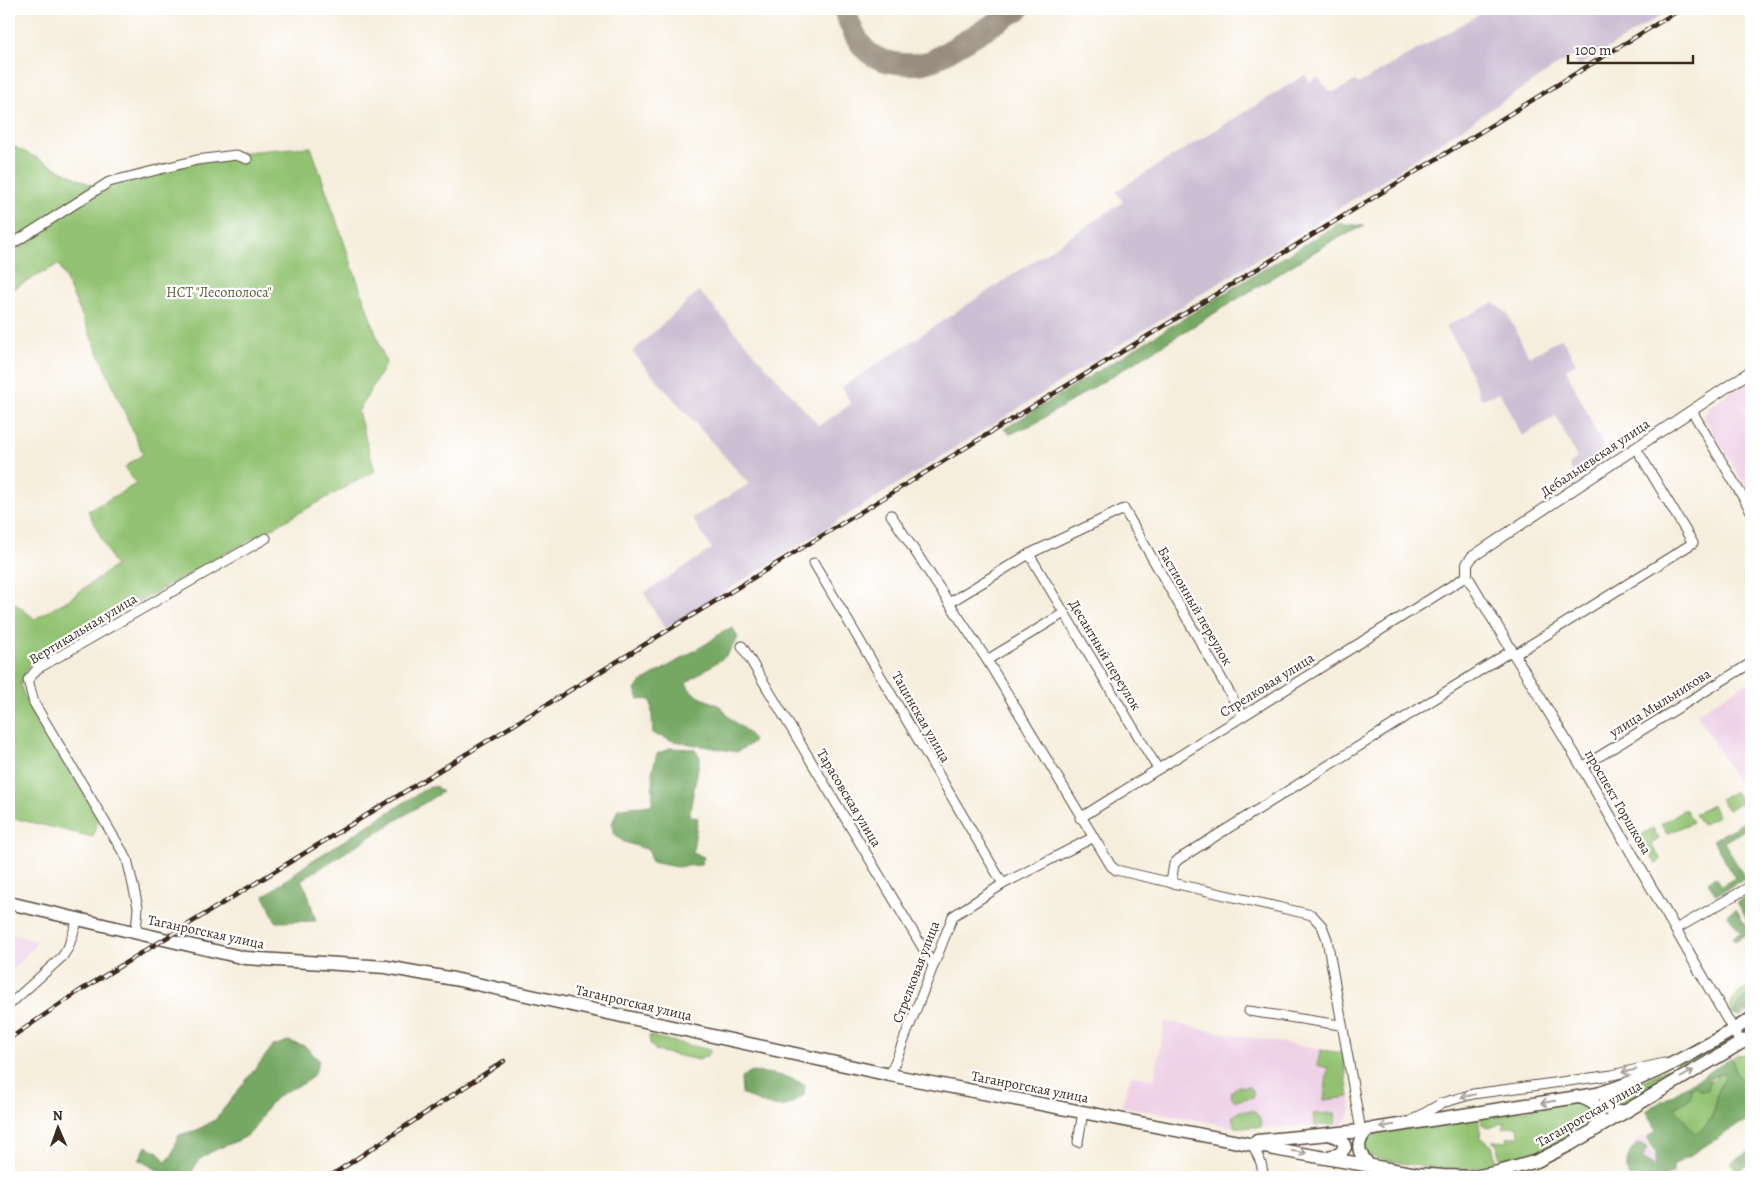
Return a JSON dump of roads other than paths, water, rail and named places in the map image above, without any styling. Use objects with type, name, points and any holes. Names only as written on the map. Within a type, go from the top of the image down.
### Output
[{"type":"main road","name":"Таганрогская улица","points":[[9,903],[246,958],[386,968],[454,979],[890,1075],[1417,1174],[1474,1177],[1537,1161],[1592,1132],[1746,1040]]},
{"type":"main road","name":"Таганрогская улица","points":[[1252,1142],[1406,1124],[1578,1097],[1616,1089],[1734,1030],[1751,1019]]},
{"type":"main road","points":[[1616,1089],[1606,1099],[1606,1108],[1617,1113],[1626,1111]]},
{"type":"main road","points":[[1578,1097],[1593,1102],[1598,1110],[1598,1121],[1592,1132]]},
{"type":"main road","points":[[1364,1130],[1358,1146],[1362,1157],[1369,1165]]},
{"type":"main road","points":[[1328,1157],[1340,1154],[1345,1147],[1342,1140],[1330,1134]]},
{"type":"street","points":[[9,246],[109,182],[197,160],[236,156],[247,159]]},
{"type":"street","name":"Дебальцевская улица","points":[[1467,576],[1467,564],[1472,557],[1751,371]]},
{"type":"street","points":[[1692,411],[1751,511]]},
{"type":"street","points":[[1171,882],[1174,864],[1179,859],[1693,543],[1636,448]]},
{"type":"street","name":"Бастионный переулок","points":[[1029,554],[1124,509],[1243,716]]},
{"type":"street","points":[[891,515],[987,660],[1092,838],[1116,870],[1312,916],[1322,926],[1327,939],[1340,1026],[1364,1130]]},
{"type":"street","name":"Вертикальная улица","points":[[136,932],[138,907],[127,859],[34,703],[28,680],[37,669],[266,538]]},
{"type":"street","points":[[950,603],[1029,554]]},
{"type":"street","name":"Десантный переулок","points":[[1029,554],[1158,769]]},
{"type":"street","name":"Тацинская улица","points":[[814,563],[1003,884]]},
{"type":"street","name":"проспект Горшкова","points":[[1467,576],[1582,767],[1734,1030],[1746,1040]]},
{"type":"street","name":"Стрелковая улица","points":[[1080,818],[1467,576]]},
{"type":"street","points":[[987,660],[1064,613]]},
{"type":"street","name":"Тарасовская улица","points":[[742,646],[933,964]]},
{"type":"street","name":"улица Мыльникова","points":[[1582,767],[1751,663]]},
{"type":"street","name":"Стрелковая улица","points":[[890,1075],[952,916],[1003,884],[1092,838]]},
{"type":"street","points":[[1676,929],[1751,886]]},
{"type":"street","points":[[9,1005],[62,957],[68,948],[78,919]]},
{"type":"street","points":[[1249,1011],[1340,1026]]},
{"type":"street","points":[[1406,1124],[1442,1103],[1473,1094],[1612,1075],[1676,1060]]},
{"type":"street","points":[[1078,1142],[1083,1112]]},
{"type":"street","points":[[1252,1142],[1261,1163],[1264,1177]]},
{"type":"railway","points":[[9,1039],[78,992],[1681,9]]},
{"type":"railway","points":[[329,1177],[504,1061]]},
{"type":"park label","name":"НСТ \"Лесополоса\"","points":[[219,292]]}]
